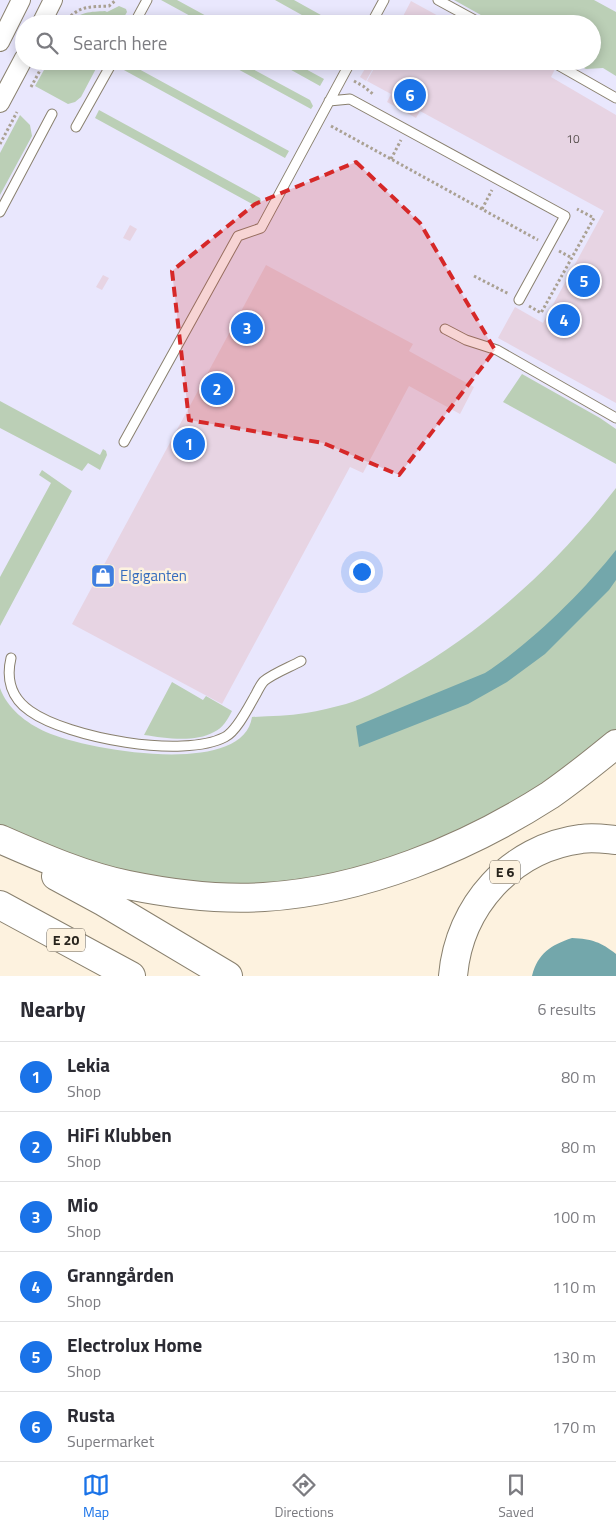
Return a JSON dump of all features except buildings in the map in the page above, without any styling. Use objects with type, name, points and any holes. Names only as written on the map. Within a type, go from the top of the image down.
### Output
[{"type":"highway","points":[[0,840],[53,862],[127,885],[184,895],[216,897],[264,897],[295,893],[381,874],[426,859],[498,824],[549,795],[616,744]]},
{"type":"highway","name":"E 6","points":[[453,976],[457,950],[463,930],[480,901],[503,873],[537,852],[569,841],[583,838],[616,840]]},
{"type":"highway","points":[[0,844],[104,902],[228,976]]},
{"type":"highway","name":"E 20","points":[[0,904],[131,976]]},
{"type":"street","points":[[0,42],[22,0]]},
{"type":"street","points":[[46,15],[53,0]]},
{"type":"street","points":[[0,103],[18,70]]},
{"type":"lane","points":[[139,15],[147,0]]},
{"type":"lane","points":[[376,15],[384,0]]},
{"type":"lane","points":[[438,0],[466,15]]},
{"type":"lane","points":[[76,127],[108,70]]},
{"type":"lane","points":[[124,442],[238,236],[261,228],[346,70]]},
{"type":"lane","points":[[567,70],[616,98]]},
{"type":"lane","points":[[329,101],[350,99],[564,216],[519,300]]},
{"type":"lane","points":[[0,212],[52,114]]},
{"type":"lane","points":[[445,329],[466,340],[497,350],[616,418]]},
{"type":"lane","points":[[11,658],[8,672],[9,684],[28,711],[50,722],[91,736],[160,746],[209,744],[227,736],[240,720],[263,681],[301,661]]},
{"type":"path","points":[[71,15],[79,9],[89,6],[109,6],[116,0]]},
{"type":"path","points":[[319,120],[537,239]]},
{"type":"path","points":[[555,249],[572,258]]},
{"type":"path","points":[[474,276],[519,300]]},
{"type":"highlighted area","points":[[356,162],[420,223],[495,350],[399,475],[323,443],[189,420],[172,271],[255,204]]},
{"type":"shaded area","points":[[0,0],[616,0],[616,713],[0,805]]},
{"type":"shaded area","points":[[616,550],[616,580],[609,590],[545,654],[507,682],[468,704],[359,747],[356,726],[485,673],[502,661],[538,632],[572,600]]},
{"type":"shaded area","points":[[572,938],[596,942],[616,954],[616,976],[532,976],[538,961],[546,951]]},
{"type":"green space","points":[[161,0],[177,0],[204,15],[188,15]]},
{"type":"green space","points":[[275,0],[294,0],[321,15],[302,15]]},
{"type":"green space","points":[[454,0],[594,0],[616,12],[616,76],[601,68],[601,15],[481,15]]},
{"type":"green space","points":[[119,6],[126,9],[127,12],[125,15],[80,15],[95,12],[107,12]]},
{"type":"green space","points":[[44,70],[95,70],[81,97],[75,102],[68,104],[35,86]]},
{"type":"green space","points":[[124,70],[141,70],[289,151],[285,158]]},
{"type":"green space","points":[[240,70],[255,70],[310,100],[313,106],[311,109]]},
{"type":"green space","points":[[291,70],[308,70],[324,79],[320,86]]},
{"type":"green space","points":[[99,110],[260,198],[261,201],[258,206],[254,205],[95,118]]},
{"type":"green space","points":[[20,115],[30,125],[32,136],[0,195],[0,153]]},
{"type":"green space","points":[[522,374],[616,429],[616,464],[503,402]]},
{"type":"green space","points":[[0,401],[100,455],[103,449],[106,451],[107,455],[100,470],[88,463],[82,471],[0,428]]},
{"type":"green space","points":[[42,470],[72,491],[0,626],[0,577],[51,483],[39,475]]},
{"type":"green space","points":[[616,488],[616,733],[536,792],[425,849],[324,879],[223,887],[135,879],[0,827],[0,688],[7,702],[18,714],[46,732],[65,739],[93,746],[160,754],[193,753],[221,748],[242,736],[252,717],[299,714],[346,704],[383,688],[435,658],[492,616],[545,568],[594,516]]},
{"type":"green space","points":[[172,682],[203,700],[206,696],[232,711],[225,723],[214,732],[198,738],[179,739],[144,735]]},
{"type":"place","name":"Rusta","points":[[410,95]]},
{"type":"place","name":"Electrolux Home","points":[[584,281]]},
{"type":"place","name":"Granngården","points":[[564,320]]},
{"type":"place","name":"Mio","points":[[247,328]]},
{"type":"place","name":"HiFi Klubben","points":[[217,389]]},
{"type":"place","name":"Lekia","points":[[189,444]]},
{"type":"place","name":"Elgiganten","points":[[103,576]]}]
